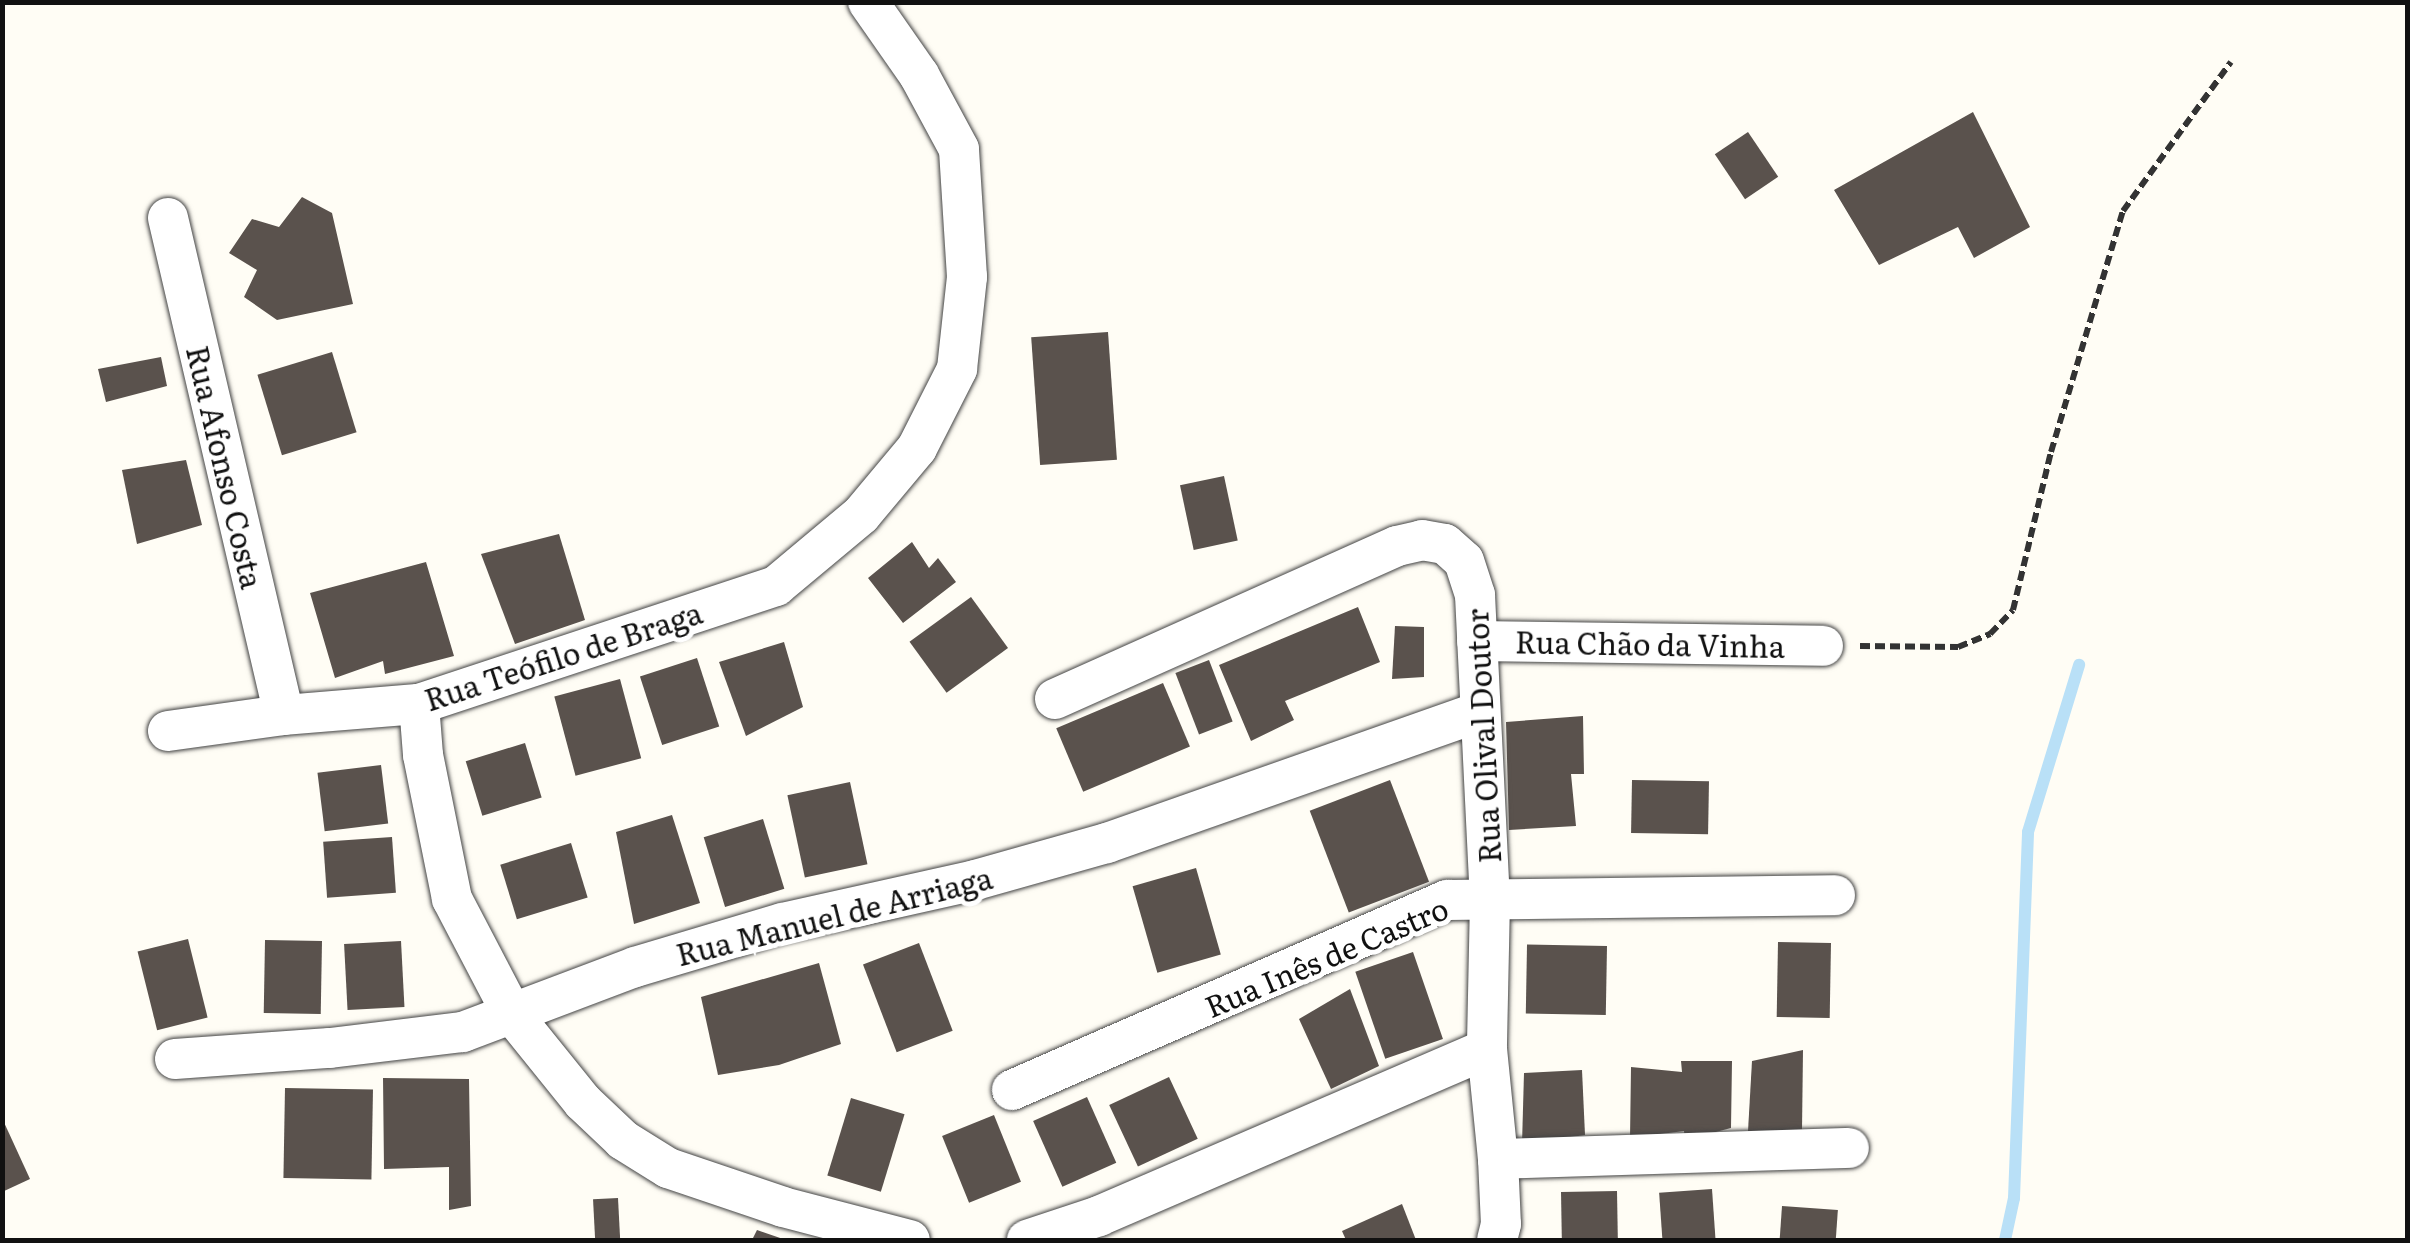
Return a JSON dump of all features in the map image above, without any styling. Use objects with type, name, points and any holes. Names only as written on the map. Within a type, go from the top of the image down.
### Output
[{"type":"street","name":"Rua Teófilo de Braga","points":[[168,732],[284,715],[419,704],[776,586],[860,515],[917,448],[957,369],[967,277],[959,148],[919,75],[868,2]]},
{"type":"street","name":"Rua Afonso Costa","points":[[168,218],[284,715]]},
{"type":"street","name":"Rua Olival Doutor","points":[[1055,698],[1397,546],[1422,540],[1445,544],[1464,561],[1474,595],[1490,900],[1487,1049],[1498,1159],[1501,1224],[1497,1240]]},
{"type":"street","name":"Rua Chão da Vinha","points":[[1476,640],[1823,646]]},
{"type":"street","points":[[419,704],[423,755],[452,899],[512,1014],[583,1102],[624,1140],[668,1168],[783,1207],[910,1240]]},
{"type":"street","name":"Rua Manuel de Arriaga","points":[[175,1059],[463,1032],[635,966],[783,922],[975,880],[1107,843],[1480,712]]},
{"type":"street","name":"Rua Inês de Castro","points":[[1012,1090],[1446,900],[1835,894]]},
{"type":"street","points":[[1027,1240],[1098,1216],[1487,1049]]},
{"type":"street","points":[[1498,1159],[1849,1148]]},
{"type":"path","points":[[1823,646],[1958,647],[1990,634],[2012,610],[2052,452],[2122,211],[2231,62]]},
{"type":"building","points":[[1973,112],[2030,227],[1974,258],[1958,227],[1879,265],[1834,190]]},
{"type":"building","points":[[1748,132],[1778,177],[1745,199],[1715,154]]},
{"type":"building","points":[[302,197],[332,213],[353,304],[277,320],[244,297],[257,270],[229,253],[252,219],[279,227]]},
{"type":"building","points":[[1108,332],[1117,460],[1040,465],[1031,337]]},
{"type":"building","points":[[332,352],[357,432],[282,455],[257,375]]},
{"type":"building","points":[[161,357],[167,386],[106,402],[98,369]]},
{"type":"building","points":[[186,460],[202,525],[137,544],[122,470]]},
{"type":"building","points":[[1224,476],[1238,541],[1194,550],[1180,485]]},
{"type":"building","points":[[559,534],[585,620],[515,644],[481,554]]},
{"type":"building","points":[[912,542],[929,568],[938,558],[956,582],[903,623],[868,578]]},
{"type":"building","points":[[426,562],[454,656],[385,674],[383,661],[335,678],[310,593]]},
{"type":"building","points":[[971,597],[1008,648],[947,693],[910,642]]},
{"type":"building","points":[[1358,607],[1380,662],[1285,701],[1294,720],[1251,741],[1219,665]]},
{"type":"building","points":[[1395,626],[1424,627],[1424,677],[1392,679]]},
{"type":"building","points":[[784,642],[803,707],[746,736],[719,662]]},
{"type":"building","points":[[697,658],[719,726],[662,745],[640,677]]},
{"type":"building","points":[[1209,660],[1233,722],[1199,735],[1175,673]]},
{"type":"building","points":[[620,679],[641,758],[576,776],[554,697]]},
{"type":"building","points":[[1163,683],[1190,747],[1083,792],[1056,728]]},
{"type":"building","points":[[1583,716],[1584,774],[1571,774],[1576,826],[1509,830],[1506,722]]},
{"type":"building","points":[[525,743],[542,798],[482,816],[466,761]]},
{"type":"building","points":[[381,765],[388,824],[325,831],[317,773]]},
{"type":"building","points":[[1390,780],[1429,882],[1349,913],[1310,811]]},
{"type":"building","points":[[1632,780],[1709,781],[1708,834],[1631,833]]},
{"type":"building","points":[[850,782],[867,864],[805,877],[787,795]]},
{"type":"building","points":[[672,815],[700,903],[634,924],[616,832]]},
{"type":"building","points":[[763,819],[784,889],[725,907],[704,837]]},
{"type":"building","points":[[392,837],[396,893],[327,898],[323,842]]},
{"type":"building","points":[[571,843],[588,898],[517,919],[500,865]]},
{"type":"building","points":[[1196,868],[1221,955],[1157,973],[1133,886]]},
{"type":"building","points":[[188,939],[208,1018],[157,1030],[138,952]]},
{"type":"building","points":[[265,940],[322,941],[321,1014],[264,1013]]},
{"type":"building","points":[[401,941],[404,1007],[348,1010],[344,944]]},
{"type":"building","points":[[1778,942],[1831,943],[1830,1018],[1777,1017]]},
{"type":"building","points":[[919,943],[953,1031],[897,1052],[863,965]]},
{"type":"building","points":[[1527,945],[1607,946],[1606,1015],[1526,1014]]},
{"type":"building","points":[[1413,952],[1443,1039],[1385,1059],[1355,972]]},
{"type":"building","points":[[819,963],[841,1044],[779,1065],[718,1075],[701,997]]},
{"type":"building","points":[[1350,989],[1379,1066],[1331,1089],[1299,1019]]},
{"type":"building","points":[[1803,1050],[1802,1130],[1748,1131],[1752,1061]]},
{"type":"building","points":[[1681,1061],[1732,1061],[1731,1128],[1685,1140],[1684,1131],[1630,1138],[1631,1067],[1682,1072]]},
{"type":"building","points":[[1582,1070],[1585,1135],[1522,1144],[1524,1073]]},
{"type":"building","points":[[1169,1077],[1198,1139],[1138,1167],[1109,1105]]},
{"type":"building","points":[[383,1078],[469,1079],[471,1206],[449,1210],[449,1167],[384,1169]]},
{"type":"building","points":[[285,1088],[373,1090],[371,1180],[283,1178]]},
{"type":"building","points":[[1087,1097],[1116,1163],[1062,1187],[1033,1121]]},
{"type":"building","points":[[851,1098],[905,1114],[881,1192],[827,1175]]},
{"type":"building","points":[[994,1115],[1021,1182],[969,1203],[942,1136]]},
{"type":"building","points":[[2,1118],[30,1179],[2,1192]]},
{"type":"building","points":[[1712,1189],[1716,1240],[1662,1240],[1659,1193]]},
{"type":"building","points":[[1617,1191],[1618,1240],[1562,1240],[1561,1192]]},
{"type":"building","points":[[618,1198],[620,1240],[595,1240],[593,1199]]},
{"type":"building","points":[[1402,1204],[1416,1240],[1346,1240],[1342,1231]]},
{"type":"building","points":[[1782,1206],[1838,1210],[1836,1240],[1780,1240]]},
{"type":"building","points":[[757,1230],[786,1240],[752,1240]]},
{"type":"waterway","points":[[2005,1240],[2014,1198],[2028,832],[2079,665]]}]
